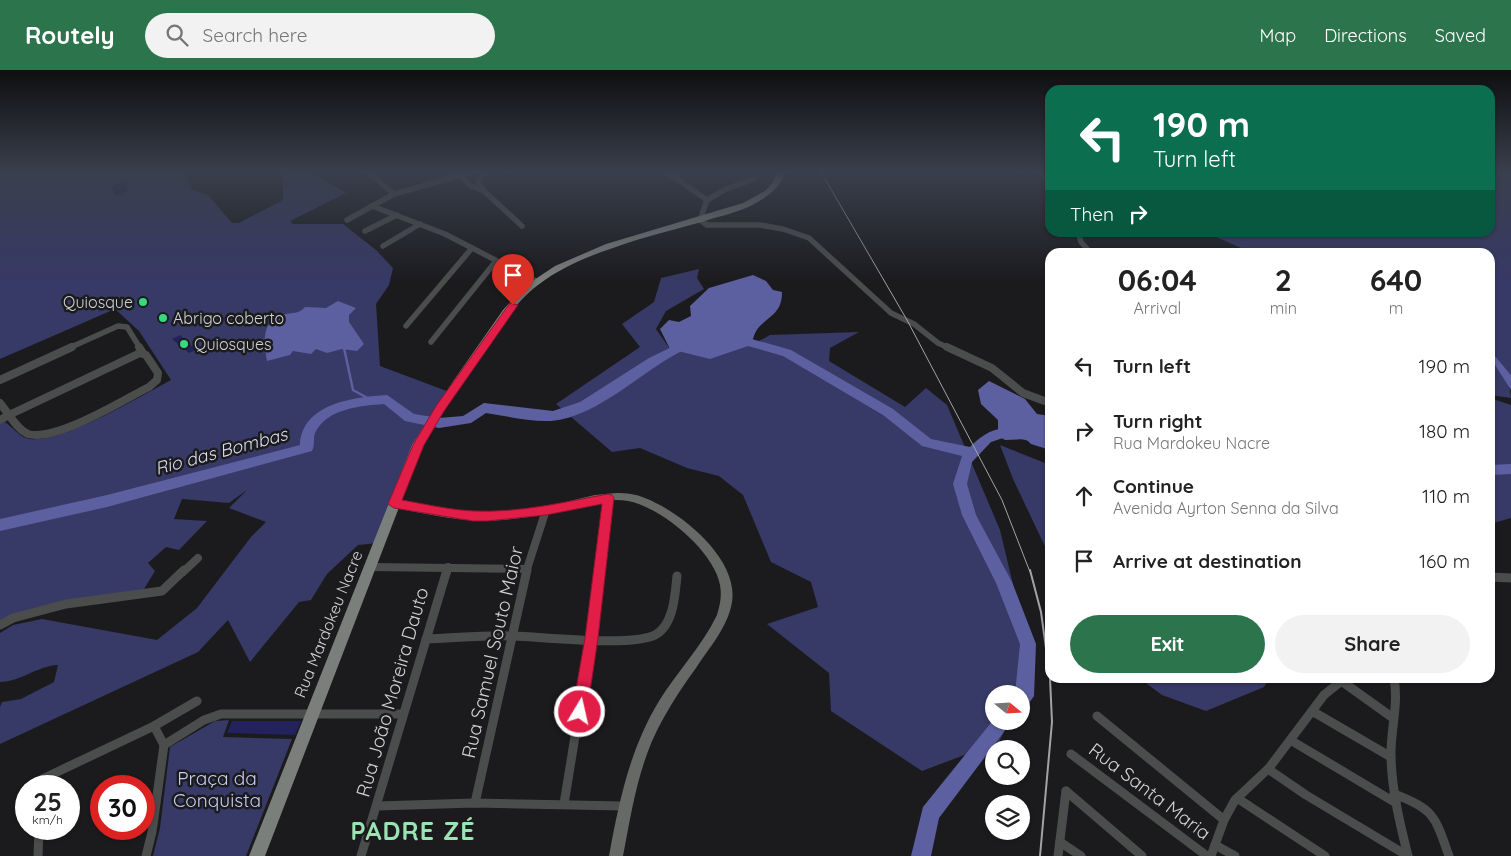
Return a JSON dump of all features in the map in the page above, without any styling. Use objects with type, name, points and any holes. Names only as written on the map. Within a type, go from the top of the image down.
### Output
[{"type":"main road","name":"Rua Mardokeu Nacre","points":[[256,856],[394,504],[426,432],[440,408],[494,330],[521,296],[536,281],[590,254],[736,209]]},
{"type":"street","points":[[347,220],[367,209]]},
{"type":"street","points":[[379,209],[420,224],[536,281]]},
{"type":"street","points":[[504,209],[522,226]]},
{"type":"street","points":[[704,209],[700,220],[709,226],[745,224],[773,227],[809,238],[891,313],[914,324],[938,343],[992,368],[1023,392],[1045,400]]},
{"type":"street","points":[[365,232],[396,215]]},
{"type":"street","points":[[383,246],[420,224]]},
{"type":"street","points":[[1080,237],[1086,248]]},
{"type":"street","points":[[406,326],[472,248]]},
{"type":"street","points":[[432,342],[496,261]]},
{"type":"street","points":[[0,380],[118,326],[127,327],[158,373],[154,383],[69,427],[45,434],[28,434],[22,430],[0,403]]},
{"type":"street","points":[[0,420],[130,356],[143,353]]},
{"type":"street","points":[[394,504],[473,516],[546,510],[608,498],[636,498],[672,516],[704,546],[716,563],[726,585],[728,597],[719,624],[671,694],[647,735],[634,769],[624,806],[616,856]]},
{"type":"street","points":[[564,804],[592,638],[608,498]]},
{"type":"street","name":"Rua Samuel Souto Maior","points":[[475,803],[527,569],[546,510]]},
{"type":"street","points":[[0,625],[13,618],[66,604],[162,591],[198,558]]},
{"type":"street","points":[[370,567],[527,569]]},
{"type":"street","name":"Rua João Moreira Dauto","points":[[361,856],[448,567]]},
{"type":"street","points":[[426,639],[511,636],[637,639],[656,634],[668,616],[674,599],[677,576]]},
{"type":"street","points":[[1495,577],[1511,578]]},
{"type":"street","points":[[1211,852],[1223,819],[1237,798],[1268,769],[1292,741],[1312,711],[1339,683]]},
{"type":"street","points":[[1348,683],[1393,718]]},
{"type":"street","points":[[1395,683],[1397,693],[1393,718],[1391,757],[1395,798],[1408,856]]},
{"type":"street","points":[[51,775],[154,726],[197,701]]},
{"type":"street","points":[[1312,711],[1391,757]]},
{"type":"street","points":[[164,745],[204,720],[221,714],[403,714]]},
{"type":"street","points":[[1097,716],[1223,819]]},
{"type":"street","points":[[146,856],[152,832],[164,745],[154,726]]},
{"type":"street","points":[[1292,741],[1395,798],[1416,801],[1431,811],[1449,856]]},
{"type":"street","name":"Rua Santa Maria","points":[[1071,754],[1211,852],[1235,856]]},
{"type":"street","points":[[1268,769],[1306,795],[1408,856]]},
{"type":"street","points":[[1058,856],[1066,791],[1142,856]]},
{"type":"street","points":[[1237,798],[1325,856]]},
{"type":"street","points":[[377,806],[475,803],[624,806]]},
{"type":"street","points":[[38,856],[39,840]]},
{"type":"street","points":[[1060,842],[1081,856]]},
{"type":"green space","points":[[0,209],[220,209],[232,223],[239,223],[266,209],[315,209],[290,221],[293,224],[343,224],[376,250],[393,268],[389,285],[376,304],[380,366],[452,393],[421,437],[377,543],[358,545],[327,574],[311,600],[299,602],[250,662],[228,620],[198,652],[0,744],[0,707],[2,702],[21,699],[54,682],[58,665],[0,682],[0,633],[13,625],[42,619],[157,640],[197,608],[251,537],[266,522],[229,508],[247,490],[229,503],[182,499],[174,519],[207,521],[179,550],[166,547],[148,563],[155,571],[144,589],[0,622],[0,424],[5,422],[26,438],[40,439],[57,435],[120,408],[171,380],[139,331],[115,309],[0,359]]},
{"type":"green space","points":[[1495,209],[1511,209],[1511,375],[1495,356],[1495,248],[1241,248],[1216,237],[1495,237]]},
{"type":"green space","points":[[699,269],[697,278],[704,289],[666,311],[656,329],[670,349],[751,345],[770,335],[859,332],[830,348],[829,361],[905,407],[926,388],[947,405],[1000,530],[1033,668],[1025,685],[985,685],[985,730],[1005,730],[1000,740],[985,740],[985,747],[922,771],[831,711],[829,673],[767,624],[818,607],[811,582],[771,562],[743,495],[719,476],[687,468],[640,448],[612,452],[556,404],[640,347],[622,324],[654,302],[661,278]]},
{"type":"green space","points":[[1495,364],[1509,384],[1511,398],[1495,396]]},
{"type":"green space","points":[[1495,400],[1511,405],[1511,518],[1495,523]]},
{"type":"green space","points":[[1000,445],[1045,463],[1045,546],[1013,479]]},
{"type":"green space","points":[[1146,683],[1266,683],[1264,687],[1206,711],[1162,695]]},
{"type":"green space","name":"Praça da Conquista","points":[[229,720],[223,737],[292,739],[246,856],[153,856],[160,828],[170,747],[215,721]]},
{"type":"shaded area","points":[[753,275],[766,281],[773,290],[782,292],[782,299],[778,308],[758,329],[751,345],[710,359],[670,349],[660,329],[669,320],[679,322],[691,316],[690,306],[709,288]]},
{"type":"shaded area","points":[[338,301],[356,308],[349,315],[349,322],[364,344],[357,351],[342,349],[327,353],[316,349],[311,354],[293,351],[290,355],[267,361],[265,334],[274,319],[299,312],[305,307],[326,308]]},
{"type":"shaded area","points":[[1495,356],[1511,375],[1511,390],[1495,365]]},
{"type":"shaded area","points":[[989,381],[1025,399],[1037,414],[1045,415],[1045,448],[1031,444],[1026,439],[1005,440],[993,433],[998,430],[998,420],[981,404],[978,390]]},
{"type":"building","name":"Quiosques","points":[[180,335],[196,350],[189,353],[172,339]]},
{"type":"building","points":[[232,721],[301,721],[295,735],[227,733]]},
{"type":"waterway","points":[[734,338],[787,353],[888,412],[927,443],[973,453]]},
{"type":"waterway","name":"Rio das Bombas","points":[[0,525],[107,501],[307,448],[308,434],[323,415],[354,403],[387,399],[410,418],[439,423],[466,420],[484,408],[536,416],[553,416],[568,413],[602,396],[653,361],[686,344]]},
{"type":"waterway","points":[[344,348],[353,390],[371,400]]},
{"type":"waterway","points":[[973,453],[986,439],[1009,431],[1045,440]]},
{"type":"waterway","points":[[973,453],[966,460],[960,484],[969,515],[1004,582],[1028,644],[1026,685]]},
{"type":"waterway","points":[[1495,470],[1511,469]]},
{"type":"waterway","points":[[921,856],[930,814],[996,730]]},
{"type":"tram line","points":[[842,209],[907,320],[1002,500],[1030,572]]},
{"type":"tram line","points":[[1030,570],[1041,612],[1045,641]]},
{"type":"tram line","points":[[1040,856],[1052,722],[1050,683]]},
{"type":"place","name":"Quiosque","points":[[143,302]]},
{"type":"place","name":"Abrigo coberto","points":[[163,318]]},
{"type":"place","name":"Quiosques","points":[[184,344]]},
{"type":"district","name":"PADRE ZÉ","points":[[413,830]]},
{"type":"route","points":[[513,305],[440,408],[418,445],[394,504],[473,516],[487,516],[546,510],[608,498],[592,638],[580,712]]}]
